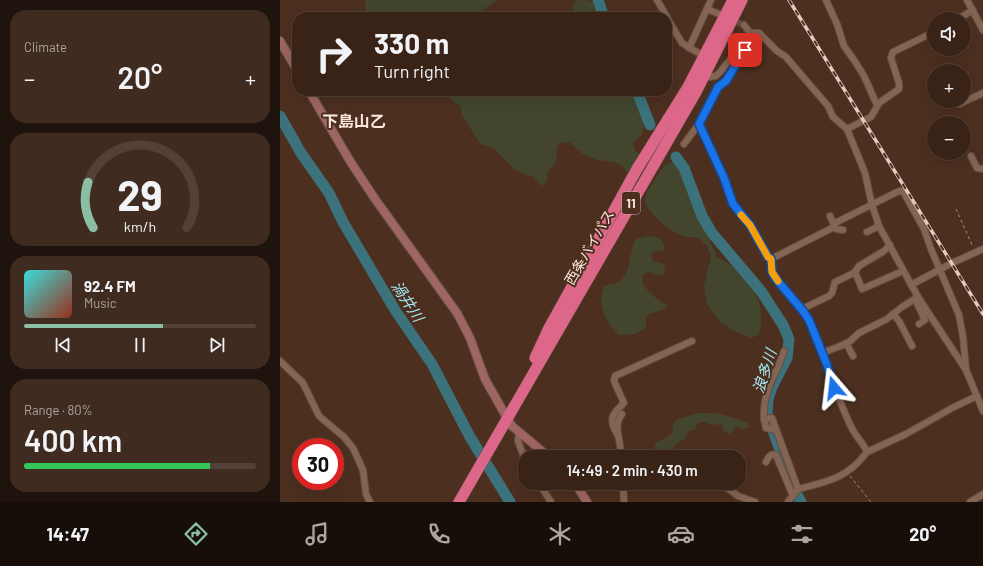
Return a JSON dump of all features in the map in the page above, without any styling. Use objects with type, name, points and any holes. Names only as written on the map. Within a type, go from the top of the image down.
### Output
[{"type":"highway","name":"西条バイパス","points":[[459,502],[550,345],[700,74],[739,0]]},
{"type":"street","points":[[657,0],[664,12]]},
{"type":"street","points":[[689,48],[711,0]]},
{"type":"street","points":[[826,0],[837,24],[844,46],[864,76],[877,105]]},
{"type":"street","points":[[966,0],[983,30]]},
{"type":"street","points":[[707,9],[719,14]]},
{"type":"street","points":[[684,144],[699,124],[718,87],[726,81],[751,39],[751,34],[744,25]]},
{"type":"street","points":[[672,27],[682,43],[708,58]]},
{"type":"street","points":[[700,74],[710,78],[716,76],[746,39],[753,33],[759,33],[777,51],[786,57],[828,106],[833,117],[847,129],[865,173],[872,205],[879,226],[911,285],[924,317],[925,320],[919,324]]},
{"type":"street","points":[[847,129],[871,117],[877,105],[899,89],[899,83],[891,58],[893,52],[927,35]]},
{"type":"street","points":[[280,41],[292,61]]},
{"type":"street","points":[[971,98],[983,93]]},
{"type":"street","points":[[312,96],[350,161],[375,199],[457,313],[470,338],[485,379],[505,422],[541,450]]},
{"type":"street","points":[[699,124],[724,178],[735,209],[746,220],[768,257],[771,259],[772,272],[776,279],[802,309],[809,320],[834,388],[854,432],[867,452]]},
{"type":"street","points":[[971,156],[977,168],[983,169]]},
{"type":"street","points":[[771,259],[834,226],[835,223],[899,191],[903,191],[924,229],[960,315],[966,370]]},
{"type":"street","points":[[830,216],[836,229],[843,230]]},
{"type":"street","points":[[867,232],[879,226]]},
{"type":"street","points":[[802,309],[829,296],[832,293],[835,282],[855,272],[859,266],[884,252],[890,245]]},
{"type":"street","points":[[911,285],[952,263],[983,249]]},
{"type":"street","points":[[855,272],[862,289],[903,271]]},
{"type":"street","points":[[822,353],[846,344],[859,332],[882,322],[916,298]]},
{"type":"street","points":[[916,298],[966,370],[983,411]]},
{"type":"street","points":[[893,314],[899,321],[912,346]]},
{"type":"street","points":[[620,450],[617,434],[612,422],[612,417],[614,412],[624,403],[614,381],[615,376],[692,341]]},
{"type":"street","points":[[846,344],[853,356]]},
{"type":"street","points":[[784,351],[766,393],[764,404],[767,418],[772,418],[773,429],[795,493]]},
{"type":"street","points":[[280,361],[303,383],[318,416],[344,437],[353,448],[363,470],[366,494],[370,502]]},
{"type":"street","points":[[280,371],[286,366]]},
{"type":"street","points":[[788,502],[795,493],[828,482],[847,473],[859,463],[867,452],[906,434],[977,396]]},
{"type":"street","points":[[617,434],[618,421],[622,414]]},
{"type":"street","points":[[519,432],[518,441],[521,450]]},
{"type":"street","points":[[766,462],[769,456],[776,455],[795,493]]},
{"type":"street","points":[[543,490],[551,502]]},
{"type":"street","points":[[579,490],[587,502]]},
{"type":"street","points":[[623,490],[624,502]]},
{"type":"street","points":[[730,490],[738,496],[755,502]]},
{"type":"street","points":[[970,502],[983,494]]},
{"type":"path","points":[[956,209],[976,252]]},
{"type":"path","points":[[847,473],[871,502]]},
{"type":"green space","points":[[365,0],[497,0],[483,10],[484,12],[366,12]]},
{"type":"green space","points":[[579,0],[592,2],[598,12],[574,12],[574,2]]},
{"type":"green space","points":[[449,96],[636,96],[644,116],[642,134],[633,144],[635,151],[640,154],[628,173],[621,165],[613,162],[598,160],[583,154],[569,142],[559,143],[557,147],[557,160],[553,167],[548,171],[547,181],[542,186],[532,176],[523,174],[514,169],[493,148],[480,144],[462,115],[460,105],[454,102]]},
{"type":"green space","points":[[668,163],[684,163],[688,168],[704,214],[710,225],[707,235],[717,257],[734,267],[748,281],[756,294],[761,310],[761,323],[759,334],[752,338],[736,332],[721,323],[707,304],[704,286],[711,256],[707,246],[698,237],[685,237],[667,227],[654,215],[646,203],[645,198],[648,191],[664,166]]},
{"type":"green space","points":[[645,236],[657,237],[663,243],[665,247],[663,250],[654,252],[651,256],[654,262],[662,263],[665,272],[661,275],[650,272],[643,274],[643,284],[647,290],[668,306],[665,309],[647,315],[646,328],[635,334],[619,335],[610,325],[603,312],[601,298],[602,291],[605,285],[614,284],[625,276],[628,270],[635,240]]},
{"type":"green space","points":[[698,413],[710,413],[730,416],[747,423],[749,427],[742,429],[736,426],[730,434],[724,432],[722,424],[711,425],[706,422],[699,422],[694,430],[688,431],[685,438],[674,446],[673,450],[655,450],[657,442],[667,438],[671,434],[673,423],[678,419]]},
{"type":"waterway","name":"浪多川","points":[[598,0],[602,12]]},
{"type":"waterway","name":"浪多川","points":[[639,96],[650,125]]},
{"type":"waterway","name":"渦井川","points":[[280,116],[301,153],[329,193],[343,222],[395,310],[432,364],[470,437],[510,502]]},
{"type":"waterway","name":"浪多川","points":[[676,157],[684,168],[702,216],[712,233],[761,291],[783,325],[787,334],[789,340],[787,358],[772,387],[768,399],[767,414],[793,487],[801,502]]},
{"type":"tunnel","points":[[729,19],[744,25]]},
{"type":"railway","points":[[789,0],[983,314]]},
{"type":"slow traffic","points":[[741,215],[750,225],[760,245],[771,259],[772,272],[778,281]]},
{"type":"district","name":"下島山乙","points":[[354,120]]},
{"type":"route","points":[[745,50],[726,81],[718,87],[699,124],[724,178],[735,209],[750,225],[760,245],[771,259],[772,272],[776,279],[809,320],[827,365],[834,388]]}]
